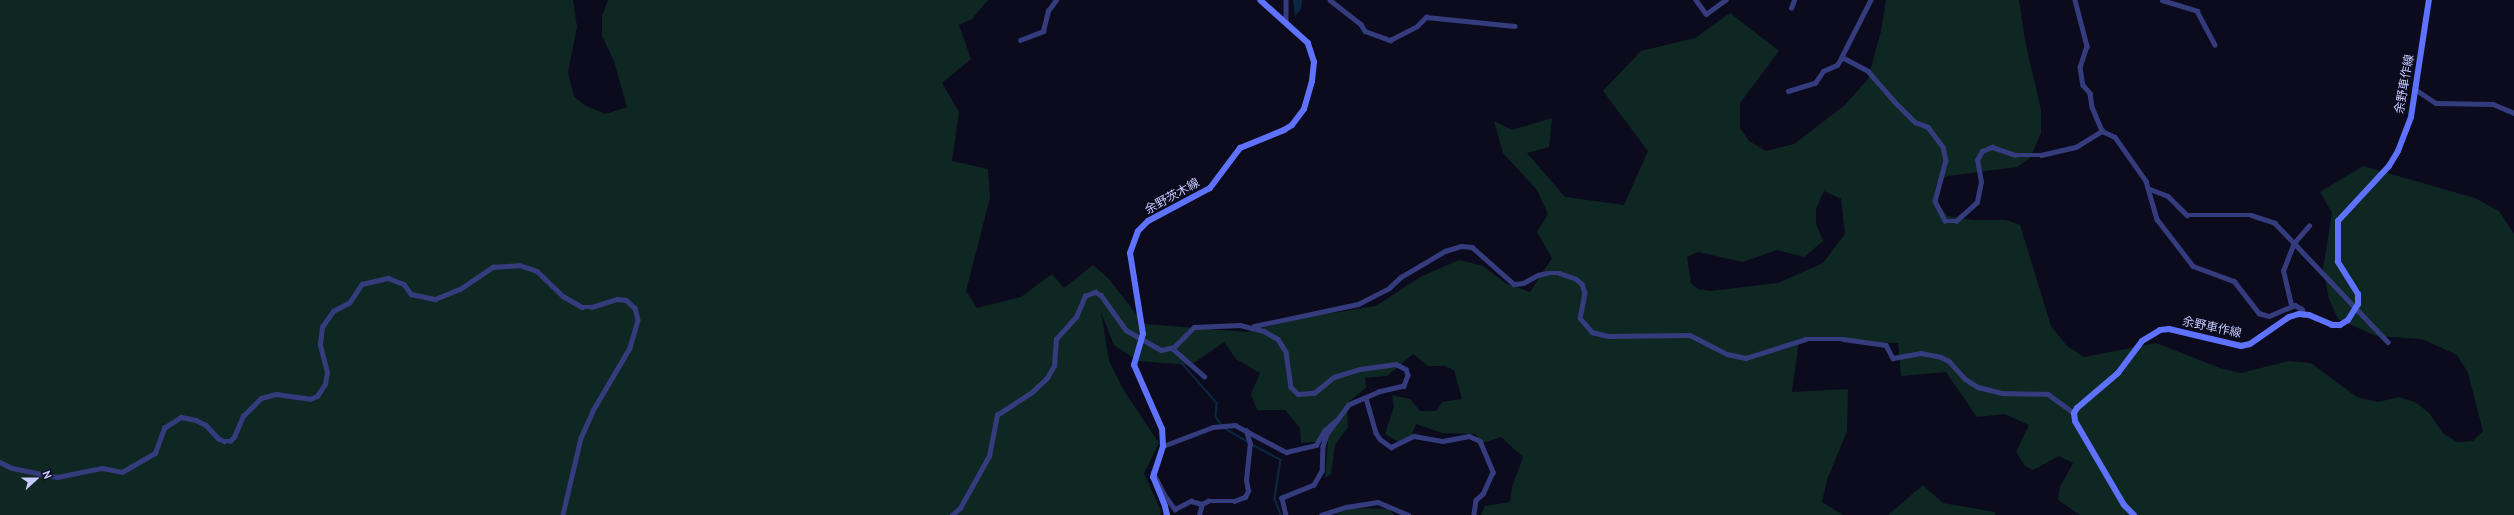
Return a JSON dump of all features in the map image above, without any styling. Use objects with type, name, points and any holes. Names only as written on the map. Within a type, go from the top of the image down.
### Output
[{"type":"main road","name":"余野茨木線","points":[[1153,472],[1163,446],[1162,429],[1136,371],[1136,356],[1143,341],[1142,320],[1130,253],[1138,231],[1148,221],[1210,188],[1240,148],[1284,130],[1292,125],[1304,109],[1312,81],[1313,57],[1308,43],[1260,0]]},
{"type":"main road","name":"余野車作線","points":[[2355,309],[2358,294],[2338,262],[2338,221],[2389,166],[2398,152],[2411,117],[2429,0]]},
{"type":"main road","points":[[2304,315],[2332,325],[2340,325],[2348,320],[2355,309]]},
{"type":"main road","name":"余野車作線","points":[[2074,413],[2118,373],[2142,341],[2155,333],[2169,329],[2241,346],[2259,339],[2289,317],[2304,315]]},
{"type":"main road","points":[[2074,413],[2075,421],[2098,461],[2124,505],[2134,515]]},
{"type":"main road","points":[[1153,472],[1155,486],[1165,506],[1166,515]]},
{"type":"street","points":[[1020,40],[1043,31],[1048,11],[1056,0]]},
{"type":"street","points":[[1286,0],[1286,23]]},
{"type":"street","points":[[1330,0],[1361,24],[1365,31],[1390,40],[1417,26],[1426,17],[1515,26]]},
{"type":"street","points":[[1696,0],[1706,14],[1725,0]]},
{"type":"street","points":[[1791,8],[1794,0]]},
{"type":"street","points":[[1788,91],[1815,83],[1823,71],[1837,65],[1871,0]]},
{"type":"street","points":[[2075,0],[2087,46],[2080,68],[2083,85],[2090,93],[2092,107],[2102,132],[2115,137],[2150,189],[2157,219],[2194,266],[2234,281],[2258,313],[2264,316],[2291,305],[2299,306],[2304,315]]},
{"type":"street","points":[[2162,0],[2197,11],[2215,45]]},
{"type":"street","points":[[1842,57],[1868,71],[1894,101],[1915,122],[1928,127],[1943,147],[1946,160],[1935,201],[1945,221],[1956,221],[1977,202],[1981,182],[1977,160],[1982,151],[1992,147],[2015,155],[2041,155],[2076,148],[2102,132]]},
{"type":"street","points":[[2415,89],[2436,103],[2493,104],[2514,113]]},
{"type":"street","points":[[2150,189],[2168,196],[2188,215],[2251,215],[2275,223],[2355,309],[2388,342]]},
{"type":"street","points":[[2291,305],[2283,271],[2294,243],[2309,226]]},
{"type":"street","points":[[952,515],[960,508],[989,456],[997,415],[1032,392],[1047,378],[1054,366],[1056,339],[1076,316],[1085,296],[1095,292],[1101,295],[1126,330],[1161,350],[1172,348],[1194,327],[1254,326],[1358,304],[1389,288],[1401,277],[1445,251],[1461,246],[1472,247],[1514,284],[1523,283],[1547,273],[1559,273],[1576,279],[1582,284],[1585,293],[1580,318],[1592,332],[1608,336],[1690,335],[1727,354],[1746,358],[1806,339],[1843,339],[1886,345],[1893,358],[1921,353],[1941,357],[1949,361],[1965,379],[1978,387],[2002,393],[2048,394],[2074,413]]},
{"type":"street","points":[[0,462],[12,468],[57,477],[102,468],[122,472],[155,453],[164,428],[181,417],[196,420],[206,425],[218,438],[224,442],[230,441],[234,437],[242,416],[261,398],[276,394],[310,399],[317,396],[324,384],[327,372],[320,344],[322,326],[333,311],[348,303],[362,284],[388,278],[404,284],[411,294],[435,299],[460,289],[493,267],[519,265],[537,271],[563,296],[582,307],[592,307],[617,299],[626,300],[635,308],[638,320],[630,348],[594,409],[581,438],[563,515]]},
{"type":"street","points":[[1254,326],[1278,339],[1288,361],[1291,387],[1298,394],[1314,393],[1334,376],[1396,364],[1406,368],[1408,375],[1404,386],[1379,392],[1349,405],[1339,418],[1322,446],[1322,472],[1319,478],[1309,488],[1286,496],[1281,501],[1286,515]]},
{"type":"street","points":[[1172,348],[1204,376]]},
{"type":"street","points":[[1366,398],[1376,433],[1380,439],[1391,447],[1414,436],[1443,441],[1468,436],[1480,441],[1493,472],[1483,494],[1476,500],[1474,515]]},
{"type":"street","points":[[1163,446],[1221,425],[1235,425],[1286,452],[1316,445],[1324,431],[1339,418]]},
{"type":"street","points":[[1176,515],[1178,510],[1191,501],[1202,504],[1208,501],[1234,501],[1245,497],[1248,491],[1246,480],[1250,444],[1246,431]]},
{"type":"street","points":[[1153,472],[1164,494],[1178,510]]},
{"type":"street","points":[[1321,515],[1346,507],[1378,502],[1408,515]]},
{"type":"street","points":[[1199,515],[1202,504]]},
{"type":"green space","points":[[0,0],[573,0],[577,27],[568,72],[574,97],[586,106],[606,114],[627,107],[614,61],[602,36],[602,16],[608,0],[988,0],[972,19],[959,25],[971,59],[942,83],[959,112],[952,161],[988,169],[990,198],[966,291],[977,308],[1021,297],[1052,274],[1064,288],[1093,265],[1108,278],[1144,324],[1247,332],[1308,317],[1376,306],[1420,277],[1459,260],[1483,266],[1507,284],[1530,292],[1552,258],[1537,232],[1548,214],[1537,190],[1503,153],[1494,121],[1512,130],[1552,118],[1549,147],[1527,153],[1565,197],[1624,205],[1648,151],[1603,91],[1641,51],[1695,38],[1730,13],[1779,51],[1740,103],[1740,128],[1749,141],[1766,151],[1794,144],[1845,105],[1868,79],[1881,31],[1886,0],[2019,0],[2025,41],[2041,110],[2041,133],[2030,158],[2017,167],[1948,176],[1937,182],[1934,199],[1948,216],[1973,220],[2006,220],[2020,225],[2051,326],[2067,346],[2084,357],[2156,343],[2220,368],[2241,373],[2289,361],[2311,363],[2357,397],[2378,402],[2399,397],[2415,402],[2429,413],[2444,434],[2457,442],[2473,441],[2483,431],[2468,373],[2457,355],[2422,339],[2376,336],[2338,319],[2329,299],[2323,269],[2332,213],[2320,192],[2363,166],[2475,198],[2499,211],[2514,234],[2514,515],[2080,515],[2058,500],[2060,487],[2073,463],[2059,456],[2033,470],[2025,466],[2016,452],[2029,425],[2005,414],[1977,417],[1946,372],[1901,376],[1898,343],[1799,340],[1792,392],[1848,389],[1847,431],[1827,480],[1822,502],[1843,515],[1481,515],[1485,506],[1510,502],[1512,487],[1523,457],[1501,437],[1483,443],[1475,434],[1442,433],[1416,424],[1411,437],[1399,442],[1385,434],[1394,407],[1392,395],[1410,399],[1420,411],[1436,411],[1442,402],[1462,399],[1454,370],[1445,366],[1428,366],[1413,354],[1387,376],[1365,378],[1366,388],[1347,403],[1348,427],[1335,445],[1331,474],[1325,478],[1328,441],[1301,443],[1300,428],[1285,410],[1257,410],[1251,394],[1260,373],[1236,359],[1224,342],[1191,365],[1138,361],[1114,345],[1101,312],[1109,361],[1123,389],[1159,443],[1144,473],[1161,511],[1160,515],[0,515]],"holes":[[[1824,191],[1841,199],[1845,234],[1823,263],[1778,283],[1710,291],[1698,289],[1691,283],[1687,257],[1698,252],[1743,262],[1777,250],[1804,257],[1823,241],[1816,224],[1816,209]]]},
{"type":"green space","points":[[1923,485],[1943,503],[1995,512],[1995,515],[1888,515]]},
{"type":"green space","points":[[1353,508],[1389,509],[1394,515],[1334,515]]},
{"type":"water","points":[[1293,0],[1302,0],[1301,9],[1295,16]]},
{"type":"waterway","points":[[1180,361],[1217,403],[1216,417],[1222,425]]},
{"type":"waterway","points":[[1224,428],[1248,442]]},
{"type":"waterway","points":[[1251,444],[1281,460],[1275,499],[1281,515]]}]
